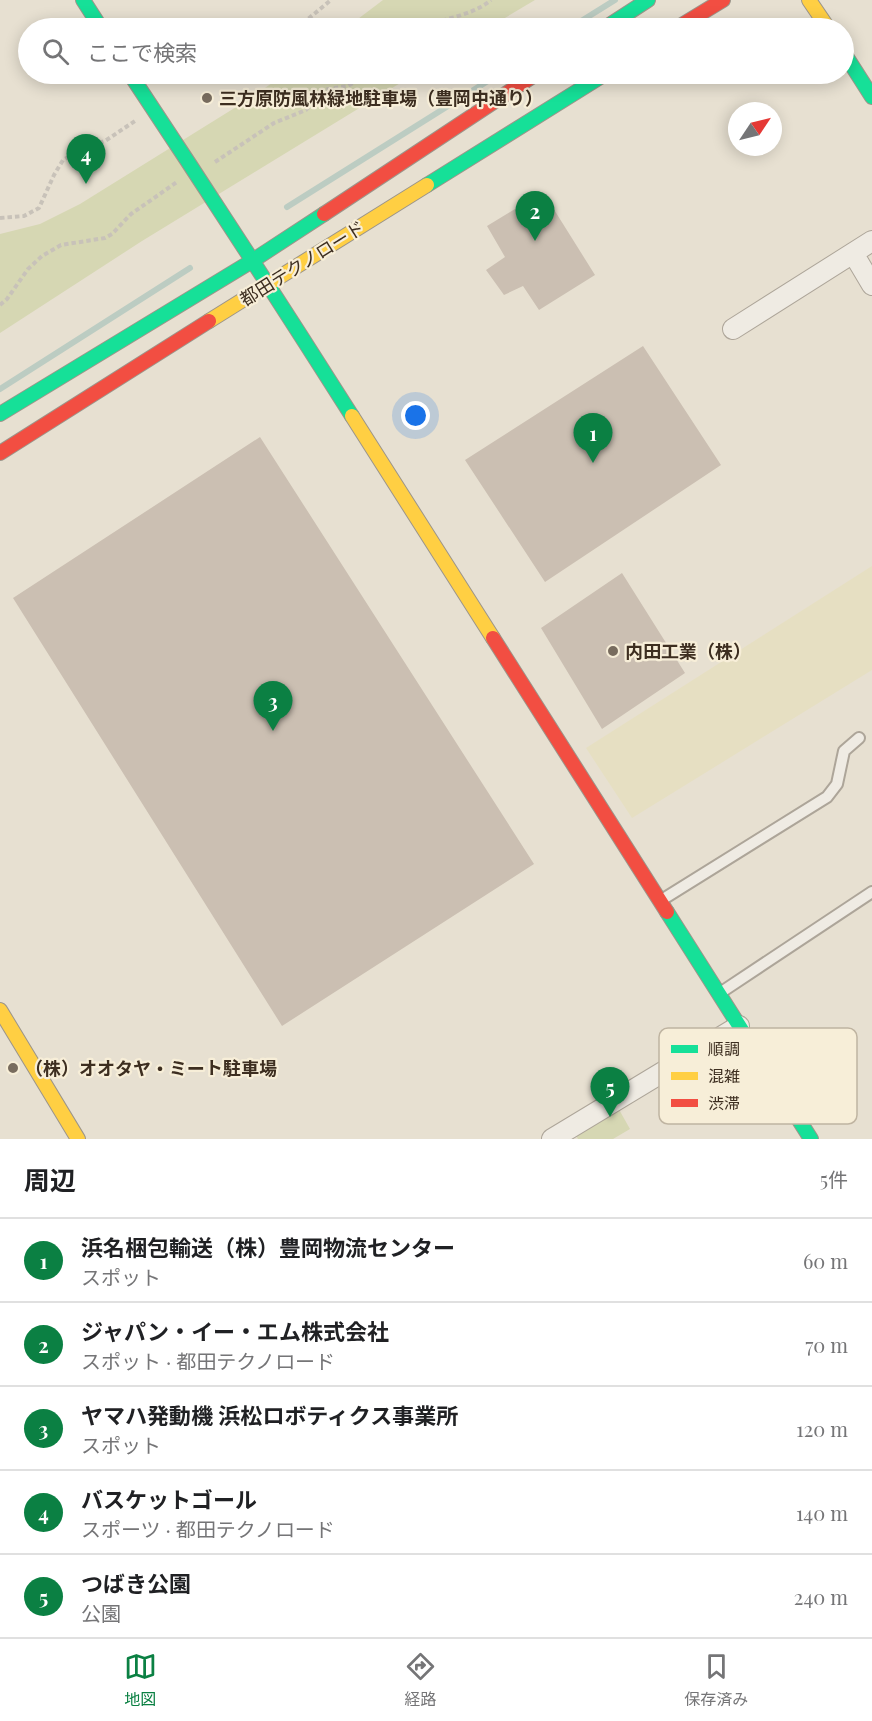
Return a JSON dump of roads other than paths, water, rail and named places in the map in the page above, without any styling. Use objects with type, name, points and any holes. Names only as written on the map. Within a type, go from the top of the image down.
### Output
[{"type":"street","points":[[83,0],[95,18]]},
{"type":"street","points":[[620,18],[648,0]]},
{"type":"street","points":[[693,18],[723,0]]},
{"type":"street","points":[[809,0],[821,18]]},
{"type":"street","points":[[854,70],[872,97]]},
{"type":"street","points":[[137,84],[230,224],[739,1026],[736,1028]]},
{"type":"street","name":"都田テクノロード","points":[[0,414],[252,261],[521,84]]},
{"type":"street","name":"都田テクノロード","points":[[0,453],[589,84]]},
{"type":"street","points":[[733,329],[872,241]]},
{"type":"street","points":[[853,253],[872,285]]},
{"type":"street","points":[[0,1010],[78,1139]]},
{"type":"street","points":[[552,1139],[659,1074]]},
{"type":"street","points":[[801,1124],[811,1139]]},
{"type":"lane","points":[[659,901],[826,797],[837,784],[844,751],[859,738]]},
{"type":"lane","points":[[718,994],[872,891]]},
{"type":"waterway","points":[[586,18],[615,0]]},
{"type":"waterway","points":[[287,207],[483,84]]},
{"type":"waterway","points":[[0,389],[190,268]]},
{"type":"place","name":"三方原防風林緑地駐車場（豊岡中通り）","points":[[207,98]]},
{"type":"place","name":"バスケットゴール","points":[[86,184]]},
{"type":"place","name":"ジャパン・イー・エム株式会社","points":[[535,241]]},
{"type":"place","name":"浜名梱包輸送（株）豊岡物流センター","points":[[593,463]]},
{"type":"place","name":"内田工業（株）","points":[[613,651]]},
{"type":"place","name":"ヤマハ発動機 浜松ロボティクス事業所","points":[[273,731]]},
{"type":"place","name":"（株）オオタヤ・ミート駐車場","points":[[13,1068]]},
{"type":"place","name":"つばき公園","points":[[610,1117]]}]
